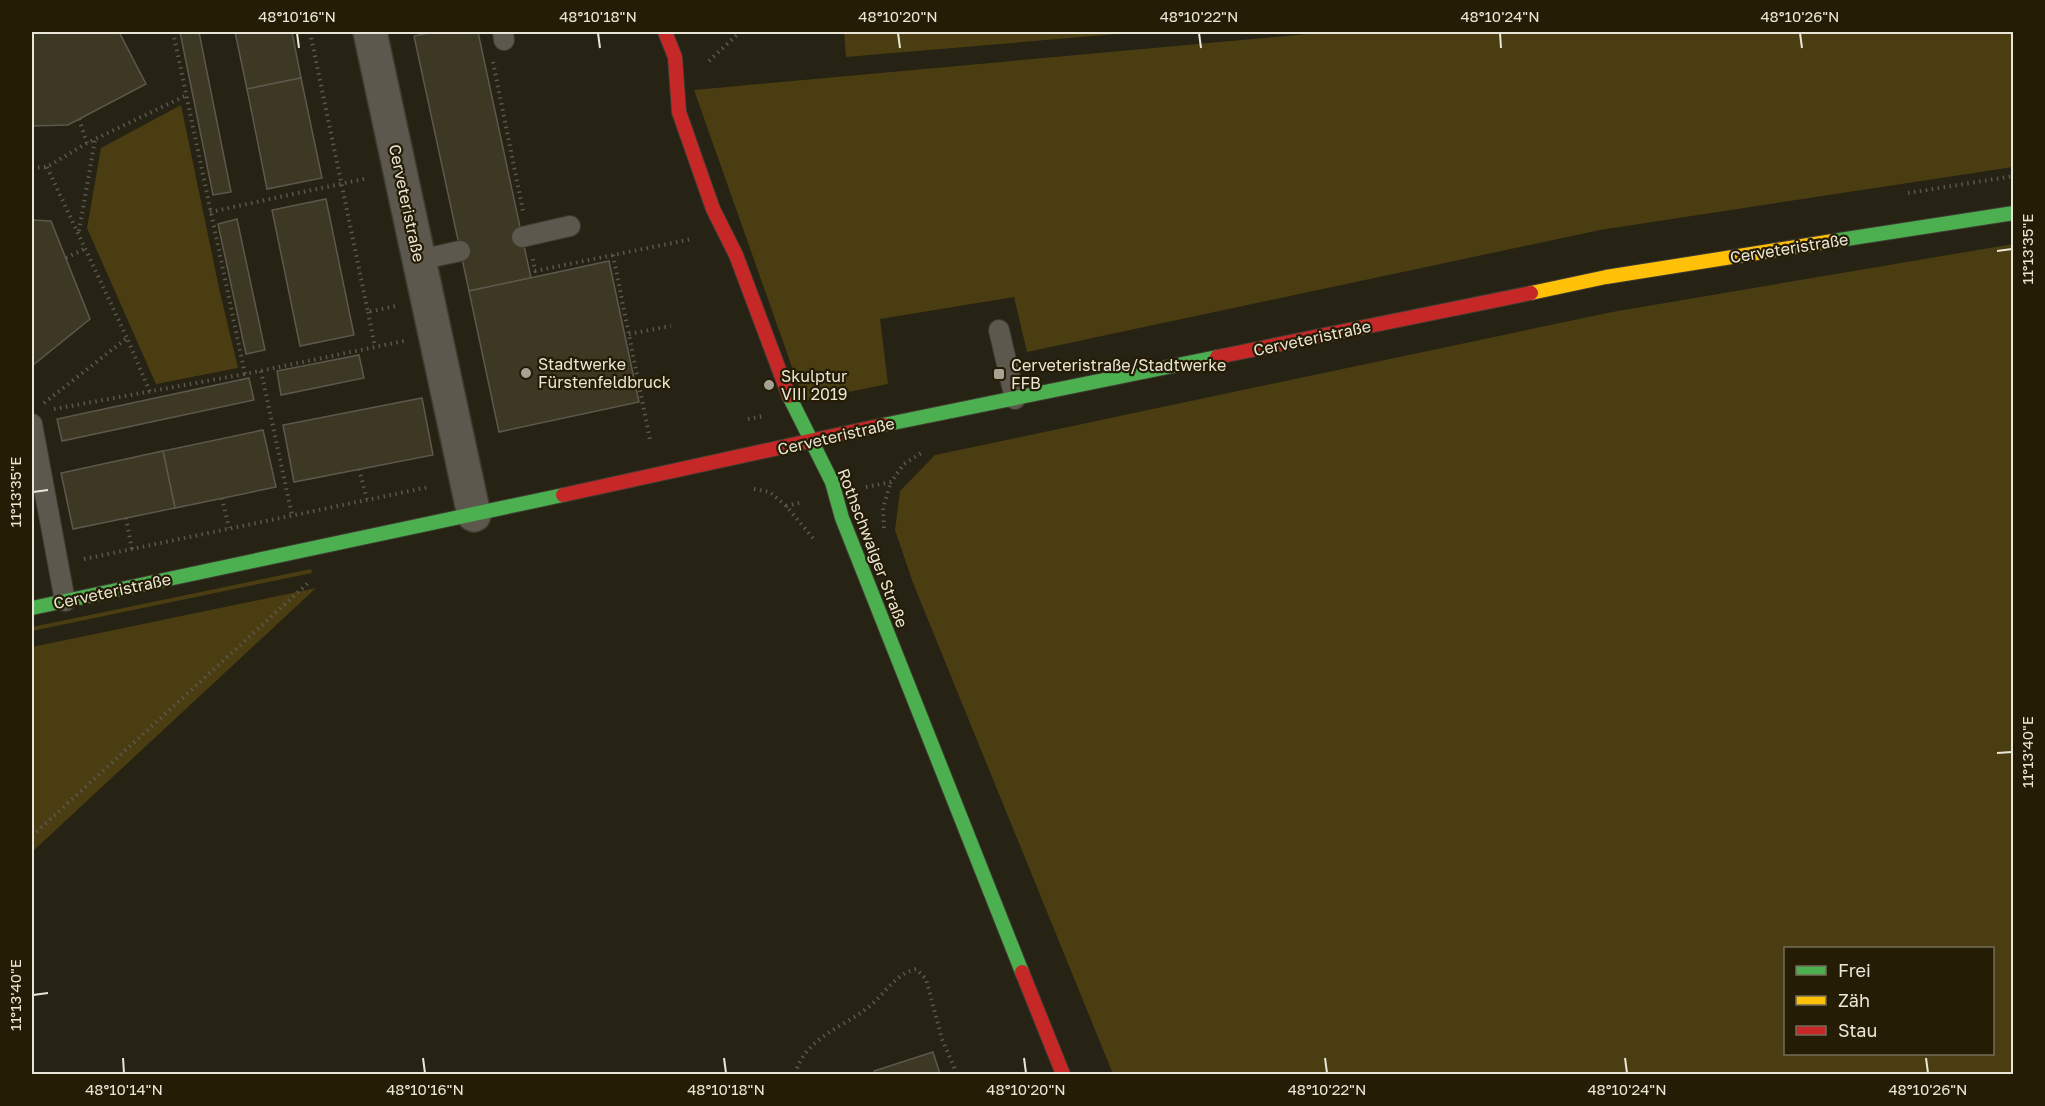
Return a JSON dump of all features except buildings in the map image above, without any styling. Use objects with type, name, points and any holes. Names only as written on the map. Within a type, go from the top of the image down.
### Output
[{"type":"street","name":"Cerveteristraße","points":[[370,32],[474,515]]},
{"type":"street","name":"Rothschwaiger Straße","points":[[665,32],[675,57],[679,87],[679,112],[713,209],[736,255],[794,409],[832,482],[846,529],[1063,1074]]},
{"type":"street","name":"Cerveteristraße","points":[[32,608],[474,515],[891,423],[1606,277],[2013,213]]},
{"type":"lane","points":[[522,237],[570,226]]},
{"type":"lane","points":[[419,260],[460,251]]},
{"type":"lane","points":[[999,330],[1015,399]]},
{"type":"lane","points":[[32,423],[65,601]]},
{"type":"path","points":[[173,32],[245,374]]},
{"type":"path","points":[[310,32],[375,347]]},
{"type":"path","points":[[32,168],[47,167],[87,143],[185,96]]},
{"type":"path","points":[[79,119],[87,143]]},
{"type":"path","points":[[79,231],[96,140]]},
{"type":"path","points":[[47,167],[79,231],[150,392]]},
{"type":"path","points":[[210,212],[342,183]]},
{"type":"path","points":[[66,258],[86,248]]},
{"type":"path","points":[[613,255],[650,440]]},
{"type":"path","points":[[368,312],[399,305]]},
{"type":"path","points":[[629,334],[671,326]]},
{"type":"path","points":[[40,406],[127,338]]},
{"type":"path","points":[[53,410],[406,341]]},
{"type":"path","points":[[261,371],[292,515]]},
{"type":"path","points":[[738,421],[794,409]]},
{"type":"path","points":[[639,442],[661,438]]},
{"type":"path","points":[[359,469],[367,499]]},
{"type":"path","points":[[59,563],[466,479]]},
{"type":"path","points":[[222,498],[229,528]]},
{"type":"path","points":[[126,518],[132,549]]},
{"type":"path","points":[[32,836],[309,582]]},
{"type":"path","points":[[795,1074],[799,1063],[812,1045],[826,1033],[867,1009],[904,972],[916,969],[926,979],[942,1040],[957,1074]]},
{"type":"shaded area","points":[[844,32],[1141,32],[846,57]]},
{"type":"shaded area","points":[[1329,32],[2013,32],[2013,167],[1600,230],[1027,352],[1014,297],[880,319],[888,384],[804,401],[694,90]]},
{"type":"shaded area","points":[[181,105],[238,368],[156,384],[87,228],[101,148]]},
{"type":"shaded area","points":[[2013,244],[2013,1074],[1113,1074],[913,583],[895,530],[900,491],[935,455],[1612,312]]},
{"type":"shaded area","points":[[311,569],[312,573],[32,631],[32,627]]},
{"type":"shaded area","points":[[316,588],[32,852],[32,647]]},
{"type":"traffic: fast","points":[[1833,241],[2014,213]]},
{"type":"traffic: fast","points":[[883,425],[1217,357]]},
{"type":"traffic: fast","points":[[789,396],[832,482],[842,518],[1022,972]]},
{"type":"traffic: fast","points":[[32,608],[563,495]]},
{"type":"traffic: slow","points":[[1531,293],[1606,277],[1833,241]]},
{"type":"traffic: jam","points":[[665,32],[675,57],[679,112],[713,209],[736,255],[789,396]]},
{"type":"traffic: jam","points":[[1217,357],[1531,293]]},
{"type":"traffic: jam","points":[[563,495],[883,425]]},
{"type":"traffic: jam","points":[[1022,972],[1063,1074]]},
{"type":"place","name":"Stadtwerke Fürstenfeldbruck","points":[[526,373]]},
{"type":"place","name":"Cerveteristraße/Stadtwerke FFB","points":[[999,374]]},
{"type":"place","name":"Skulptur VIII 2019","points":[[769,385]]}]
